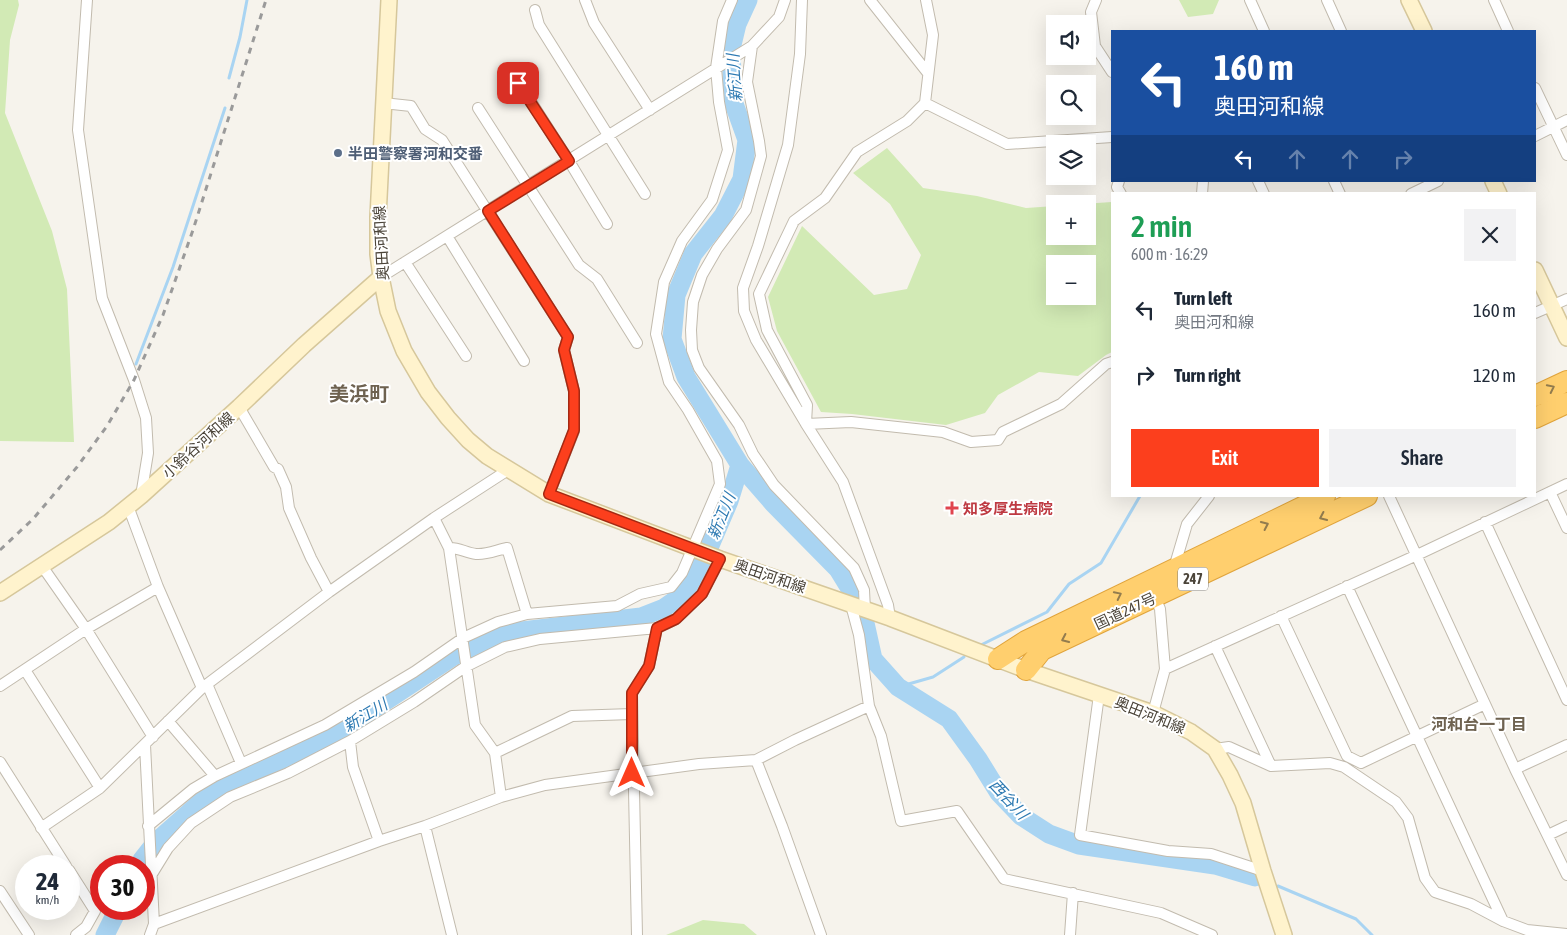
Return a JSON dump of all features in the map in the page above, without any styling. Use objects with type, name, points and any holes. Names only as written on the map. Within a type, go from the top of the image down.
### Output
[{"type":"highway","points":[[1536,396],[1567,380]]},
{"type":"highway","points":[[1536,418],[1567,403]]},
{"type":"highway","name":"国道247号","points":[[998,659],[1026,640],[1323,497]]},
{"type":"highway","name":"国道247号","points":[[1026,670],[1042,650],[1365,497]]},
{"type":"main road","name":"奥田河和線","points":[[389,0],[378,217],[378,254],[381,277],[388,311],[404,351],[428,392],[468,440],[487,456],[549,494],[720,559],[870,611],[1026,670],[1153,713],[1191,732],[1215,749],[1243,803],[1284,935]]},
{"type":"main road","points":[[1409,0],[1424,30]]},
{"type":"main road","points":[[1536,272],[1567,338]]},
{"type":"main road","name":"小鈴谷河和線","points":[[0,593],[108,522],[141,496],[240,407],[304,344],[381,277]]},
{"type":"street","points":[[87,0],[78,130],[102,298],[134,380],[146,418],[148,453],[141,496]]},
{"type":"street","points":[[585,0],[594,23],[650,110]]},
{"type":"street","points":[[148,826],[193,789],[241,763],[325,725],[414,672],[463,638],[498,622],[527,614],[617,606],[640,594],[671,587],[682,573],[720,484],[717,461],[688,410],[669,382],[656,334],[664,282],[682,241],[712,200],[728,150],[719,102],[716,68],[722,21],[732,0]]},
{"type":"street","points":[[381,277],[748,49],[779,16],[784,0]]},
{"type":"street","points":[[802,0],[800,54],[788,146],[758,246],[743,288],[744,311],[756,340],[843,482],[888,605],[870,611]]},
{"type":"street","points":[[870,0],[927,72]]},
{"type":"street","points":[[806,424],[807,405],[767,330],[759,294],[794,221],[825,198],[857,152],[907,121],[925,103],[932,35],[926,0]]},
{"type":"street","points":[[1096,0],[1092,12],[1095,46],[1111,70]]},
{"type":"street","points":[[1250,0],[1264,30]]},
{"type":"street","points":[[1327,0],[1341,30]]},
{"type":"street","points":[[1494,0],[1508,30]]},
{"type":"street","points":[[535,10],[539,25],[645,194]]},
{"type":"street","points":[[748,49],[746,82],[761,156],[746,210],[717,249],[702,275],[692,302],[692,350],[699,368],[739,425],[754,454],[774,485],[854,568],[864,590],[870,611],[859,635],[869,706],[881,736],[901,821],[957,811],[1004,879],[1161,913],[1212,935]]},
{"type":"street","points":[[518,83],[607,224]]},
{"type":"street","points":[[1536,90],[1567,156]]},
{"type":"street","points":[[383,103],[411,106],[425,129],[442,140],[568,337],[564,350],[574,391],[574,430],[549,494]]},
{"type":"street","points":[[925,103],[1007,144],[1111,137]]},
{"type":"street","points":[[478,108],[579,265],[597,279],[637,343]]},
{"type":"street","points":[[1536,136],[1567,120]]},
{"type":"street","points":[[1416,192],[1436,182]]},
{"type":"street","points":[[447,236],[524,361]]},
{"type":"street","points":[[405,262],[466,356]]},
{"type":"street","points":[[1536,313],[1567,299]]},
{"type":"street","points":[[806,424],[851,422],[943,432],[971,442],[998,440],[1003,432],[1061,404],[1106,364],[1111,362]]},
{"type":"street","points":[[240,407],[274,467],[278,469],[286,487],[289,508],[329,592]]},
{"type":"street","points":[[42,828],[100,788],[204,686],[329,592],[434,518],[508,470]]},
{"type":"street","points":[[1165,669],[1567,484]]},
{"type":"street","points":[[1550,492],[1567,528]]},
{"type":"street","points":[[1174,568],[1188,524],[1208,497]]},
{"type":"street","points":[[1389,497],[1515,769],[1567,875]]},
{"type":"street","points":[[128,506],[158,587],[241,763]]},
{"type":"street","points":[[434,518],[448,548],[475,726],[495,753],[501,797]]},
{"type":"street","points":[[1485,522],[1567,700]]},
{"type":"street","points":[[448,548],[485,554],[507,548],[527,614]]},
{"type":"street","points":[[155,869],[168,848],[191,823],[207,812],[230,797],[288,773],[350,740],[414,702],[465,664],[505,648],[540,640],[657,628],[676,619],[702,594],[720,559]]},
{"type":"street","points":[[42,566],[86,629],[152,737]]},
{"type":"street","points":[[1347,586],[1503,921]]},
{"type":"street","points":[[0,686],[86,629],[158,587]]},
{"type":"street","points":[[1153,713],[1165,669],[1160,609],[1155,597]]},
{"type":"street","points":[[1281,616],[1347,756],[1361,763],[1485,704]]},
{"type":"street","points":[[636,935],[632,693],[649,666],[657,628]]},
{"type":"street","points":[[1215,646],[1271,766]]},
{"type":"street","points":[[25,670],[100,788]]},
{"type":"street","points":[[1099,695],[1080,836],[1168,851],[1211,854],[1263,871]]},
{"type":"street","points":[[154,924],[501,797],[545,785],[699,764],[756,760],[869,706]]},
{"type":"street","points":[[495,753],[572,716],[632,714]]},
{"type":"street","points":[[168,722],[215,776]]},
{"type":"street","points":[[350,740],[353,767],[379,841]]},
{"type":"street","points":[[145,745],[150,855]]},
{"type":"street","points":[[1515,769],[1567,745]]},
{"type":"street","points":[[1215,749],[1229,747],[1271,766],[1330,763],[1344,767],[1396,802],[1408,818],[1425,878],[1435,892],[1471,904],[1503,921],[1527,930],[1567,934]]},
{"type":"street","points":[[756,760],[821,935]]},
{"type":"street","points":[[0,762],[59,855]]},
{"type":"street","points":[[425,826],[452,935]]},
{"type":"street","points":[[1548,835],[1567,826]]},
{"type":"street","points":[[76,935],[86,927],[95,911],[80,887]]},
{"type":"street","points":[[1070,935],[1073,893]]},
{"type":"street","points":[[2,898],[29,935]]},
{"type":"street","points":[[150,935],[154,920]]},
{"type":"green space","points":[[0,0],[18,0],[19,5],[10,40],[5,113],[52,231],[67,289],[74,442],[0,441]]},
{"type":"green space","points":[[1179,0],[1219,0],[1213,14],[1188,17]]},
{"type":"green space","points":[[887,148],[923,188],[977,196],[1026,208],[1046,207],[1046,245],[1096,245],[1096,203],[1111,202],[1111,352],[1078,376],[1039,372],[998,395],[985,413],[946,425],[821,412],[777,331],[768,297],[802,226],[874,295],[907,289],[921,255],[890,204],[853,173]]},
{"type":"green space","points":[[703,920],[744,924],[757,935],[666,935]]},
{"type":"waterway","points":[[229,78],[247,0]]},
{"type":"waterway","name":"新江川","points":[[748,0],[737,24],[731,49],[733,101],[747,140],[742,179],[723,216],[693,254],[676,295],[672,339],[686,377],[740,465],[773,503],[838,569],[854,595]]},
{"type":"waterway","points":[[136,364],[173,267],[225,108]]},
{"type":"waterway","name":"新江川","points":[[146,855],[157,841],[219,786],[290,756],[346,727],[452,657],[473,646],[505,633],[641,617],[664,608],[684,594],[702,564],[729,501],[740,465]]},
{"type":"waterway","points":[[981,645],[1047,612],[1069,584],[1101,563],[1139,497]]},
{"type":"waterway","name":"西谷川","points":[[865,623],[873,659],[898,687],[949,719],[978,759],[999,793],[1021,816],[1049,834],[1079,845],[1215,865],[1255,877]]},
{"type":"waterway","points":[[898,687],[933,677],[964,657]]},
{"type":"waterway","points":[[1278,886],[1356,919],[1372,935]]},
{"type":"waterway","name":"新江川","points":[[105,935],[112,920]]},
{"type":"railway","points":[[0,550],[33,519],[77,467],[107,426],[134,380],[163,315],[193,230],[266,0]]},
{"type":"place","name":"半田警察署河和交番","points":[[338,153]]},
{"type":"place","name":"知多厚生病院","points":[[952,508]]},
{"type":"district","name":"美浜町","points":[[359,393]]},
{"type":"district","name":"河和台一丁目","points":[[1479,724]]},
{"type":"route","points":[[518,83],[569,161],[488,211],[568,337],[564,350],[574,391],[574,430],[549,494],[720,559],[702,594],[676,619],[657,628],[649,666],[632,693],[632,773]]}]
